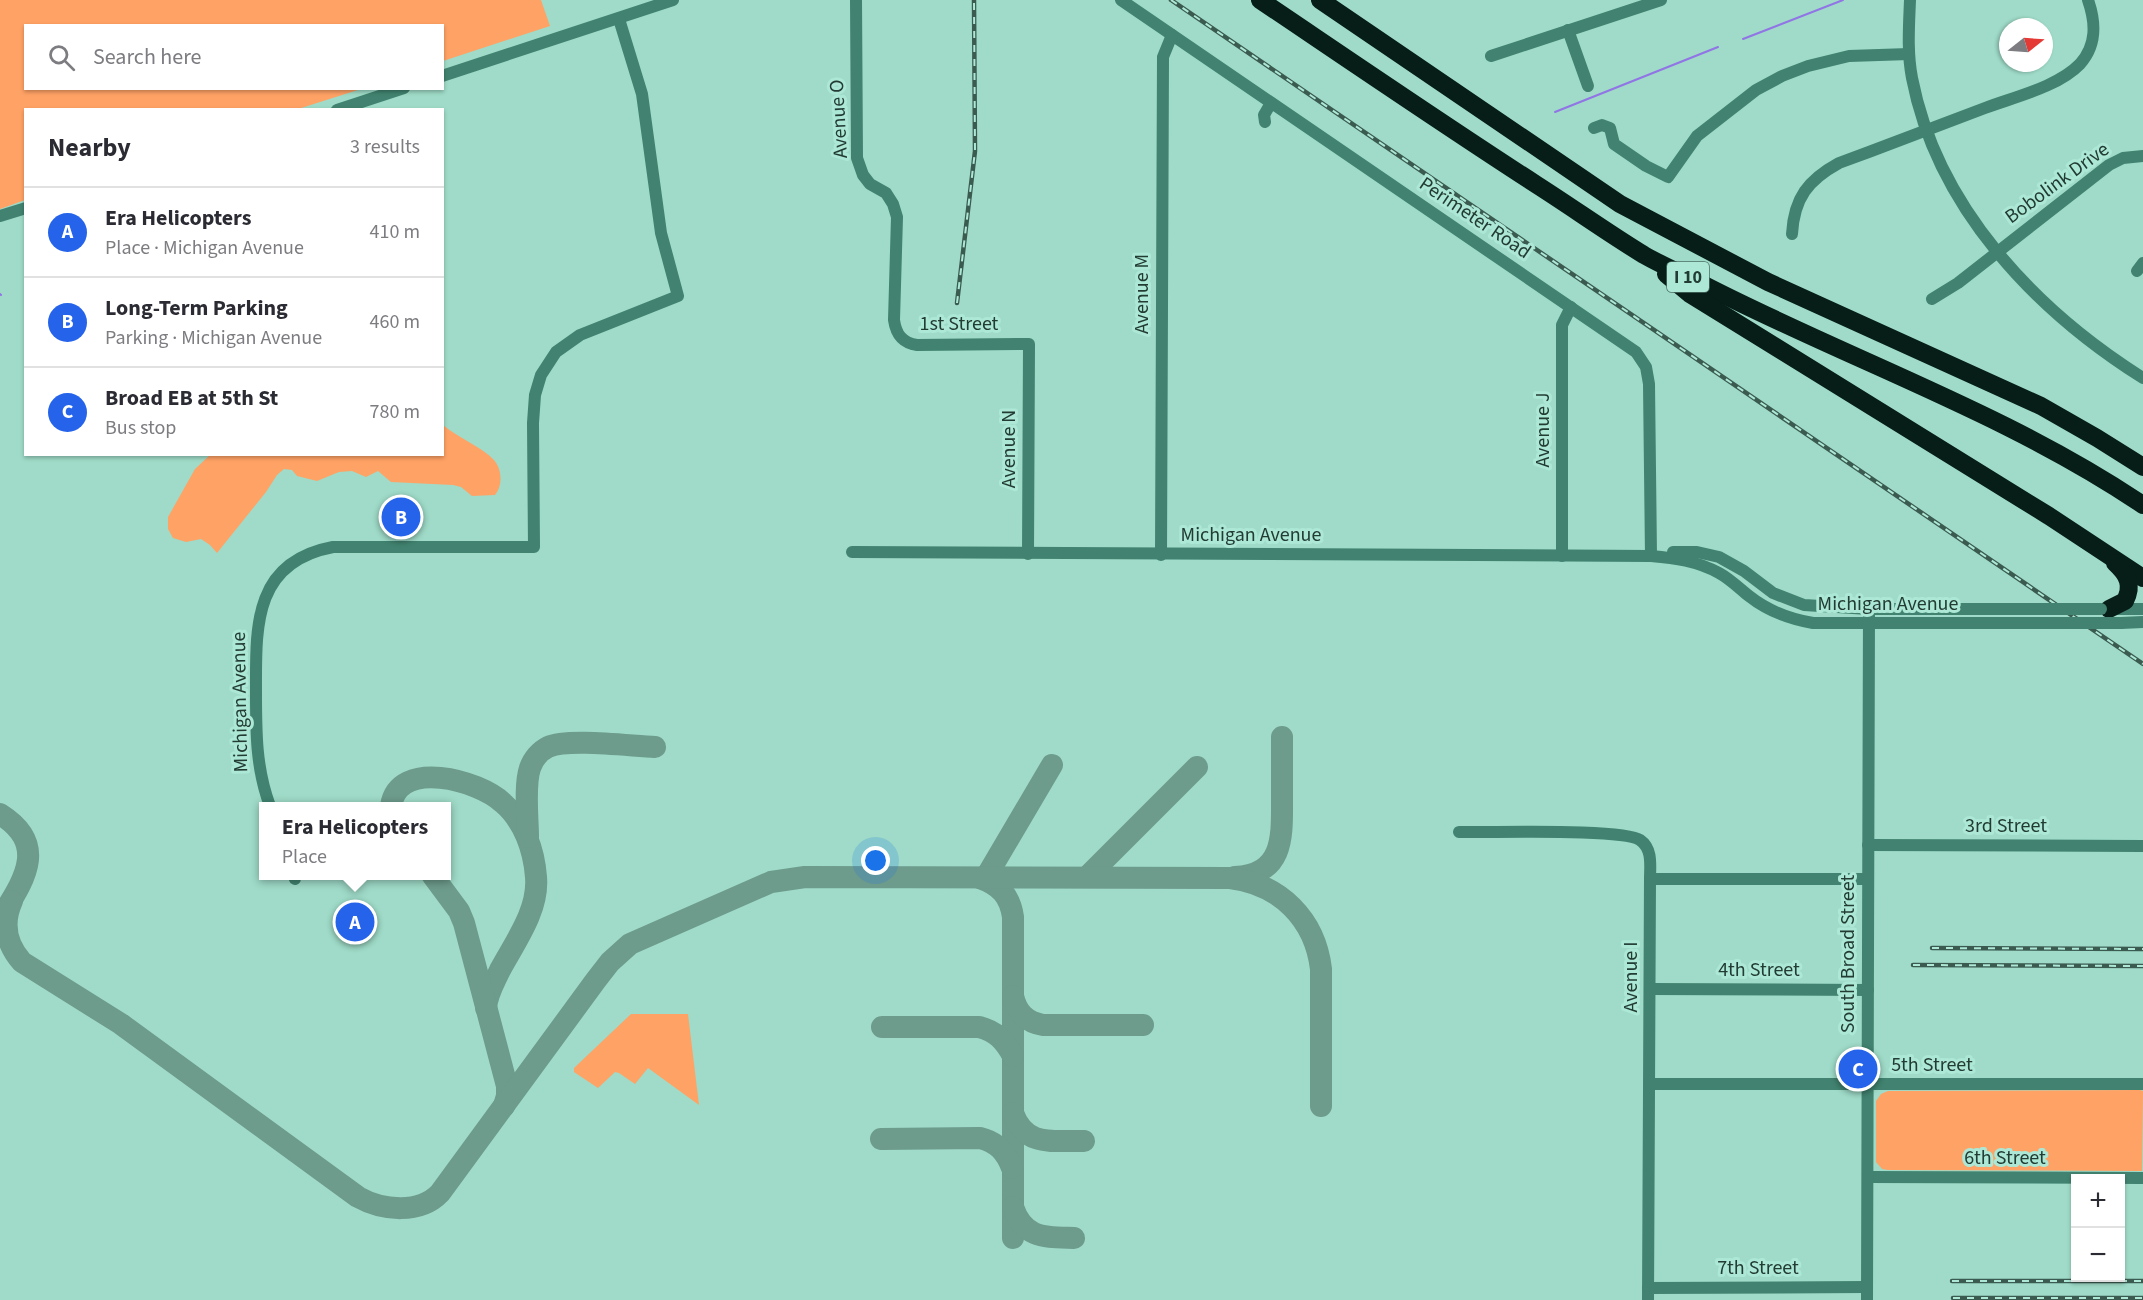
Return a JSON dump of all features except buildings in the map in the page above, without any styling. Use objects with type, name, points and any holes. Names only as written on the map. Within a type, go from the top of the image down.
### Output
[{"type":"highway","name":"I 10","points":[[1260,0],[1438,121],[1645,255],[1771,319],[1994,420],[2058,453],[2143,505]]},
{"type":"highway","name":"I 10","points":[[1320,0],[1620,204],[1768,282],[2041,406],[2143,467]]},
{"type":"highway","points":[[1645,255],[1689,294],[2072,530],[2143,578]]},
{"type":"highway","points":[[2097,438],[2143,455]]},
{"type":"highway","points":[[2019,499],[2124,572],[2128,579],[2129,593],[2126,601],[2110,614]]},
{"type":"street","points":[[444,75],[673,0]]},
{"type":"street","name":"Avenue O","points":[[856,0],[857,158],[863,175],[870,184],[886,193],[897,216],[894,320],[896,330]]},
{"type":"street","name":"Perimeter Road","points":[[1121,0],[1627,344],[1640,357],[1646,367],[1650,384],[1651,556]]},
{"type":"street","points":[[1491,56],[1660,0]]},
{"type":"street","points":[[1910,0],[1909,54],[1917,99],[1951,182],[1996,251],[2048,308],[2112,358],[2143,378]]},
{"type":"street","points":[[1791,234],[1793,218],[1804,192],[1812,181],[1826,170],[1839,163],[2036,89],[2071,73],[2082,62],[2092,43],[2095,30],[2094,17],[2088,0]]},
{"type":"street","name":"Michigan Avenue","points":[[268,802],[260,778],[257,752],[256,633],[265,597],[271,587],[285,570],[309,554],[341,546],[534,547],[533,423],[535,395],[541,375],[556,352],[580,335],[678,296],[660,225],[642,94],[619,19]]},
{"type":"street","points":[[1568,30],[1588,86]]},
{"type":"street","name":"Avenue M","points":[[1161,555],[1163,57],[1172,35]]},
{"type":"street","points":[[1594,128],[1602,125],[1610,128],[1614,144],[1646,166],[1668,177],[1697,136],[1756,90],[1782,76],[1808,66],[1849,56],[1909,54]]},
{"type":"street","points":[[343,108],[398,90]]},
{"type":"street","points":[[1265,122],[1264,115],[1271,103]]},
{"type":"street","name":"Bobolink Drive","points":[[1932,299],[1958,282],[2109,165],[2123,158],[2143,156]]},
{"type":"street","points":[[0,216],[24,209]]},
{"type":"street","name":"Avenue J","points":[[1562,556],[1562,325],[1571,307]]},
{"type":"street","name":"1st Street","points":[[896,330],[905,342],[917,345],[1029,344]]},
{"type":"street","name":"Avenue N","points":[[1028,554],[1029,344]]},
{"type":"street","name":"Michigan Avenue","points":[[1651,556],[1677,551],[1709,554],[1728,561],[1773,593],[1788,601],[1804,605],[1869,609],[2041,609],[2110,614],[2143,622]]},
{"type":"street","name":"Michigan Avenue","points":[[852,552],[1651,556],[1691,561],[1705,566],[1720,573],[1749,596],[1782,616],[1813,623],[2062,623],[2143,609]]},
{"type":"street","name":"South Broad Street","points":[[1867,1294],[1869,609]]},
{"type":"street","name":"Avenue I","points":[[1459,832],[1609,833],[1635,837],[1641,840],[1648,851],[1650,879],[1648,1294]]},
{"type":"street","name":"3rd Street","points":[[1868,845],[2143,846]]},
{"type":"street","points":[[1650,879],[1868,879]]},
{"type":"street","name":"4th Street","points":[[1650,989],[1868,990]]},
{"type":"street","name":"5th Street","points":[[1650,1084],[2143,1084]]},
{"type":"street","name":"6th Street","points":[[1868,1177],[2143,1178]]},
{"type":"street","name":"7th Street","points":[[1648,1294],[1867,1294]]},
{"type":"shaded area","points":[[0,0],[541,0],[550,26],[444,61],[444,24],[24,24],[24,90],[358,90],[301,108],[24,108],[24,200],[0,209]]},
{"type":"shaded area","points":[[444,426],[494,460],[499,468],[500,478],[495,495],[472,496],[461,487],[453,485],[391,482],[378,471],[366,477],[352,471],[339,472],[317,481],[297,476],[292,470],[284,469],[217,553],[201,539],[186,542],[173,538],[168,529],[168,517],[195,469],[209,456],[444,456]]},
{"type":"shaded area","points":[[631,1014],[688,1014],[699,1105],[648,1068],[635,1084],[615,1072],[598,1088],[574,1072],[574,1068]]},
{"type":"shaded area","points":[[1888,1091],[2143,1091],[2142,1171],[1888,1170],[1882,1169],[1876,1162],[1876,1101],[1881,1094]]},
{"type":"waterway","points":[[1743,39],[1843,0]]},
{"type":"waterway","points":[[1555,112],[1718,47]]},
{"type":"taxiway","points":[[1235,877],[1263,869],[1272,861],[1277,850],[1282,826],[1282,737]]},
{"type":"taxiway","points":[[528,837],[528,775],[533,761],[545,749],[557,744],[570,743],[655,747]]},
{"type":"taxiway","points":[[986,877],[1052,765]]},
{"type":"taxiway","points":[[1087,877],[1197,767]]},
{"type":"taxiway","points":[[393,802],[397,791],[408,782],[423,778],[459,781],[476,787],[503,803],[517,818],[527,837],[536,877],[534,902],[525,925],[491,989],[486,1008]]},
{"type":"taxiway","points":[[0,814],[14,825],[23,836],[28,848],[25,873],[4,912]]},
{"type":"taxiway","points":[[12,901],[7,917],[7,933],[12,948],[22,962],[121,1024],[358,1197],[390,1207],[412,1207],[432,1200],[440,1193],[596,980],[610,962],[630,944],[771,882],[805,877],[1230,878],[1264,888],[1279,896],[1303,920],[1317,951],[1321,969],[1321,1106]]},
{"type":"taxiway","points":[[980,878],[1003,892],[1007,897],[1013,917],[1013,1238]]},
{"type":"taxiway","points":[[436,880],[459,911],[464,923],[507,1086],[504,1106]]},
{"type":"taxiway","points":[[1013,996],[1023,1016],[1043,1025],[1143,1025]]},
{"type":"taxiway","points":[[882,1027],[979,1027],[999,1037],[1013,1056]]},
{"type":"taxiway","points":[[1013,1113],[1025,1132],[1033,1137],[1051,1141],[1084,1141]]},
{"type":"taxiway","points":[[881,1139],[980,1138],[1000,1148],[1012,1168]]},
{"type":"taxiway","points":[[1013,1207],[1029,1231],[1045,1236],[1074,1238]]},
{"type":"railway","points":[[957,303],[975,151],[974,0]]},
{"type":"railway","points":[[1171,0],[2143,664]]},
{"type":"railway","points":[[1932,948],[2143,949]]},
{"type":"railway","points":[[1913,965],[2143,966]]},
{"type":"railway","points":[[1952,1281],[2143,1281]]},
{"type":"railway","points":[[1953,1298],[2143,1298]]},
{"type":"place","name":"Long-Term Parking","points":[[401,517]]},
{"type":"place","name":"Era Helicopters","points":[[355,922]]},
{"type":"place","name":"Broad EB at 5th St","points":[[1858,1069]]}]
